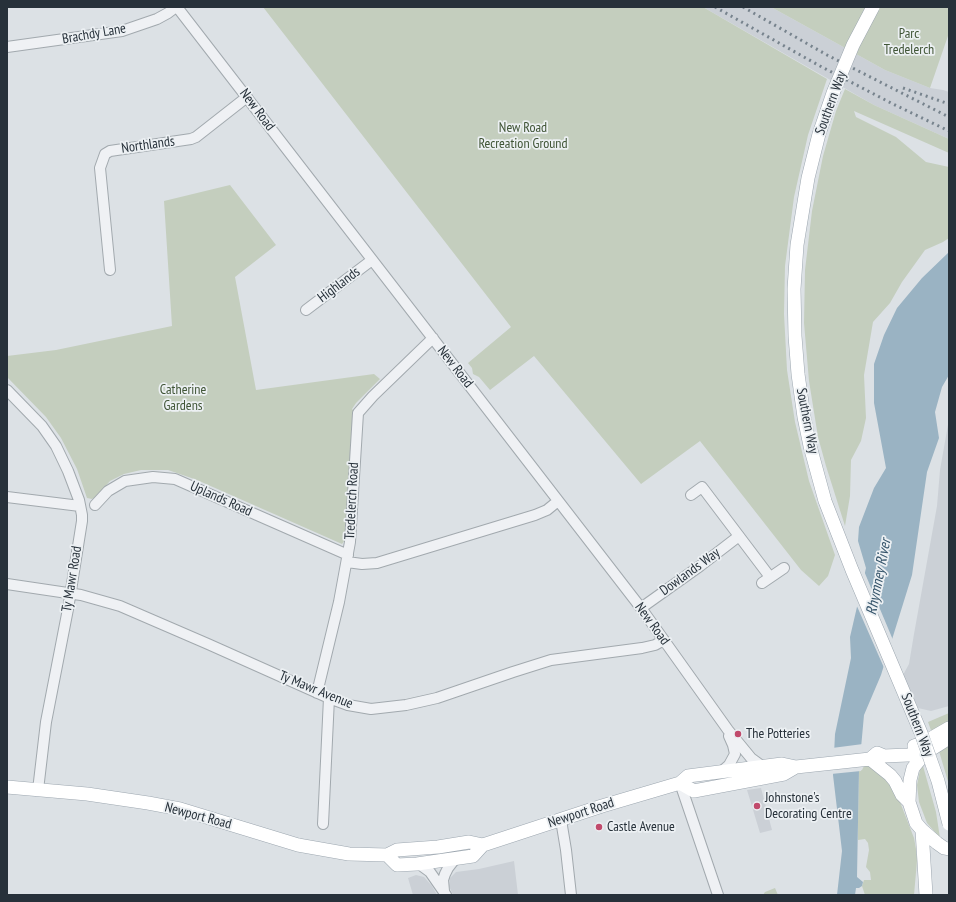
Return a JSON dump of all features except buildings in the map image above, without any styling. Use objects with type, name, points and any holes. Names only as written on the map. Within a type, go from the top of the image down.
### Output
[{"type":"main road","name":"Southern Way","points":[[872,7],[853,45],[833,93],[819,134],[808,178],[798,238],[794,289],[795,336],[798,374],[810,446],[825,500],[852,570],[922,733],[938,781],[949,824]]},
{"type":"main road","points":[[949,728],[923,743],[913,746],[884,749],[874,756],[890,774],[902,795],[908,802],[916,823],[936,843],[949,849]]},
{"type":"main road","points":[[908,802],[910,780],[913,768],[927,752],[949,738]]},
{"type":"main road","name":"Newport Road","points":[[7,787],[87,794],[148,803],[193,813],[298,845],[349,854],[387,856],[397,850],[438,847],[469,842],[483,845],[680,783],[688,776],[762,766],[782,764],[796,767],[874,756],[908,755],[927,752]]},
{"type":"main road","name":"Newport Road","points":[[680,783],[694,791],[784,774],[796,767]]},
{"type":"main road","points":[[922,830],[926,895]]},
{"type":"main road","name":"Newport Road","points":[[387,856],[397,864],[419,864],[473,856],[483,845]]},
{"type":"street","name":"Brachdy Lane","points":[[7,48],[122,31],[157,19],[177,7]]},
{"type":"street","name":"New Road","points":[[177,7],[641,608],[728,730],[751,758],[762,766]]},
{"type":"street","name":"Northlands","points":[[110,270],[100,168],[106,154],[110,151],[196,137],[248,97]]},
{"type":"street","name":"Highlands","points":[[306,310],[372,260]]},
{"type":"street","name":"Tredelerch Road","points":[[317,693],[347,559],[358,413],[373,396],[433,338]]},
{"type":"street","name":"Ty Mawr Road","points":[[7,390],[42,426],[56,446],[68,471],[80,506],[82,521],[46,722],[38,790]]},
{"type":"street","name":"Uplands Road","points":[[95,505],[108,491],[125,481],[153,477],[175,479],[347,559],[362,564],[378,562],[535,515],[547,510],[558,501]]},
{"type":"street","points":[[691,495],[702,487],[739,536],[766,580],[784,568]]},
{"type":"street","points":[[7,497],[80,506]]},
{"type":"street","name":"Dowlands Way","points":[[641,608],[739,536]]},
{"type":"street","name":"Ty Mawr Avenue","points":[[7,584],[99,599],[138,613],[329,698],[348,705],[365,708],[388,708],[438,698],[538,664],[562,658],[642,648],[660,644],[664,640]]},
{"type":"street","points":[[323,824],[329,698]]},
{"type":"street","name":"New Road","points":[[722,771],[729,765],[735,754],[728,730]]},
{"type":"street","points":[[680,783],[718,895]]},
{"type":"street","points":[[561,820],[571,895]]},
{"type":"street","points":[[445,893],[443,880],[444,874],[455,859]]},
{"type":"street","points":[[419,864],[430,872],[445,893]]},
{"type":"shaded area","points":[[703,7],[771,7],[885,70],[930,88],[949,92],[949,139],[874,105]]},
{"type":"shaded area","points":[[949,419],[949,706],[931,711],[918,708],[903,675],[909,664],[937,506],[940,470]]},
{"type":"shaded area","points":[[761,788],[772,830],[760,833],[747,790]]},
{"type":"shaded area","points":[[514,861],[518,895],[453,895],[449,886],[450,878],[456,872],[479,869]]},
{"type":"shaded area","points":[[416,875],[424,877],[432,886],[437,895],[413,895],[408,878]]},
{"type":"green space","name":"New Road Recreation Ground","points":[[263,7],[703,7],[827,79],[808,135],[794,197],[785,266],[784,314],[787,370],[795,422],[809,481],[835,555],[828,576],[819,586],[801,570],[700,441],[641,484],[534,356],[490,390],[479,377],[473,374],[472,368],[468,363],[511,327]]},
{"type":"green space","name":"Parc Tredelerch","points":[[771,7],[949,7],[949,33],[930,88],[885,70]]},
{"type":"green space","points":[[845,89],[874,105],[949,139],[949,153],[854,111],[856,117],[896,137],[926,162],[949,167],[949,238],[925,250],[902,282],[890,303],[873,322],[864,375],[866,418],[861,441],[851,460],[850,496],[845,526],[818,437],[809,381],[804,323],[805,270],[812,211],[823,156],[836,111]]},
{"type":"green space","name":"Catherine Gardens","points":[[230,185],[276,245],[235,277],[256,390],[374,374],[380,379],[352,409],[354,411],[345,540],[342,544],[197,480],[168,470],[141,470],[124,474],[110,481],[96,497],[92,499],[87,498],[77,469],[61,438],[46,417],[7,377],[7,356],[56,350],[172,326],[164,201]]},
{"type":"green space","points":[[949,713],[949,724],[932,733],[928,722]]},
{"type":"green space","points":[[949,745],[949,785],[939,751]]},
{"type":"green space","points":[[864,766],[869,766],[878,770],[895,789],[914,838],[917,861],[914,895],[865,895],[862,886],[864,880],[871,880],[870,872],[866,867],[869,850],[868,843],[865,839],[858,840],[859,771],[862,770]]},
{"type":"green space","points":[[923,766],[936,812],[940,838],[927,823],[919,802],[917,785],[920,770]]},
{"type":"green space","points":[[775,888],[778,895],[763,895],[765,892]]},
{"type":"water","name":"Rhymney River","points":[[949,252],[949,375],[942,387],[935,412],[939,438],[927,472],[912,575],[881,675],[864,715],[859,770],[857,877],[863,882],[862,886],[856,888],[855,895],[837,895],[842,851],[833,775],[835,734],[851,658],[850,637],[866,568],[858,541],[859,527],[874,488],[886,468],[874,403],[874,364],[884,335],[897,308],[922,278]]},
{"type":"pier","points":[[864,571],[893,640],[885,670],[856,604]]},
{"type":"pier","points":[[863,744],[861,771],[831,774],[832,748]]},
{"type":"railway","points":[[715,7],[820,66],[949,131]]},
{"type":"railway","points":[[743,7],[827,55],[949,117]]},
{"type":"railway","points":[[903,88],[949,104]]},
{"type":"place","name":"The Potteries","points":[[738,734]]},
{"type":"place","name":"Johnstone's Decorating Centre","points":[[757,806]]},
{"type":"place","name":"Castle Avenue","points":[[599,827]]}]
